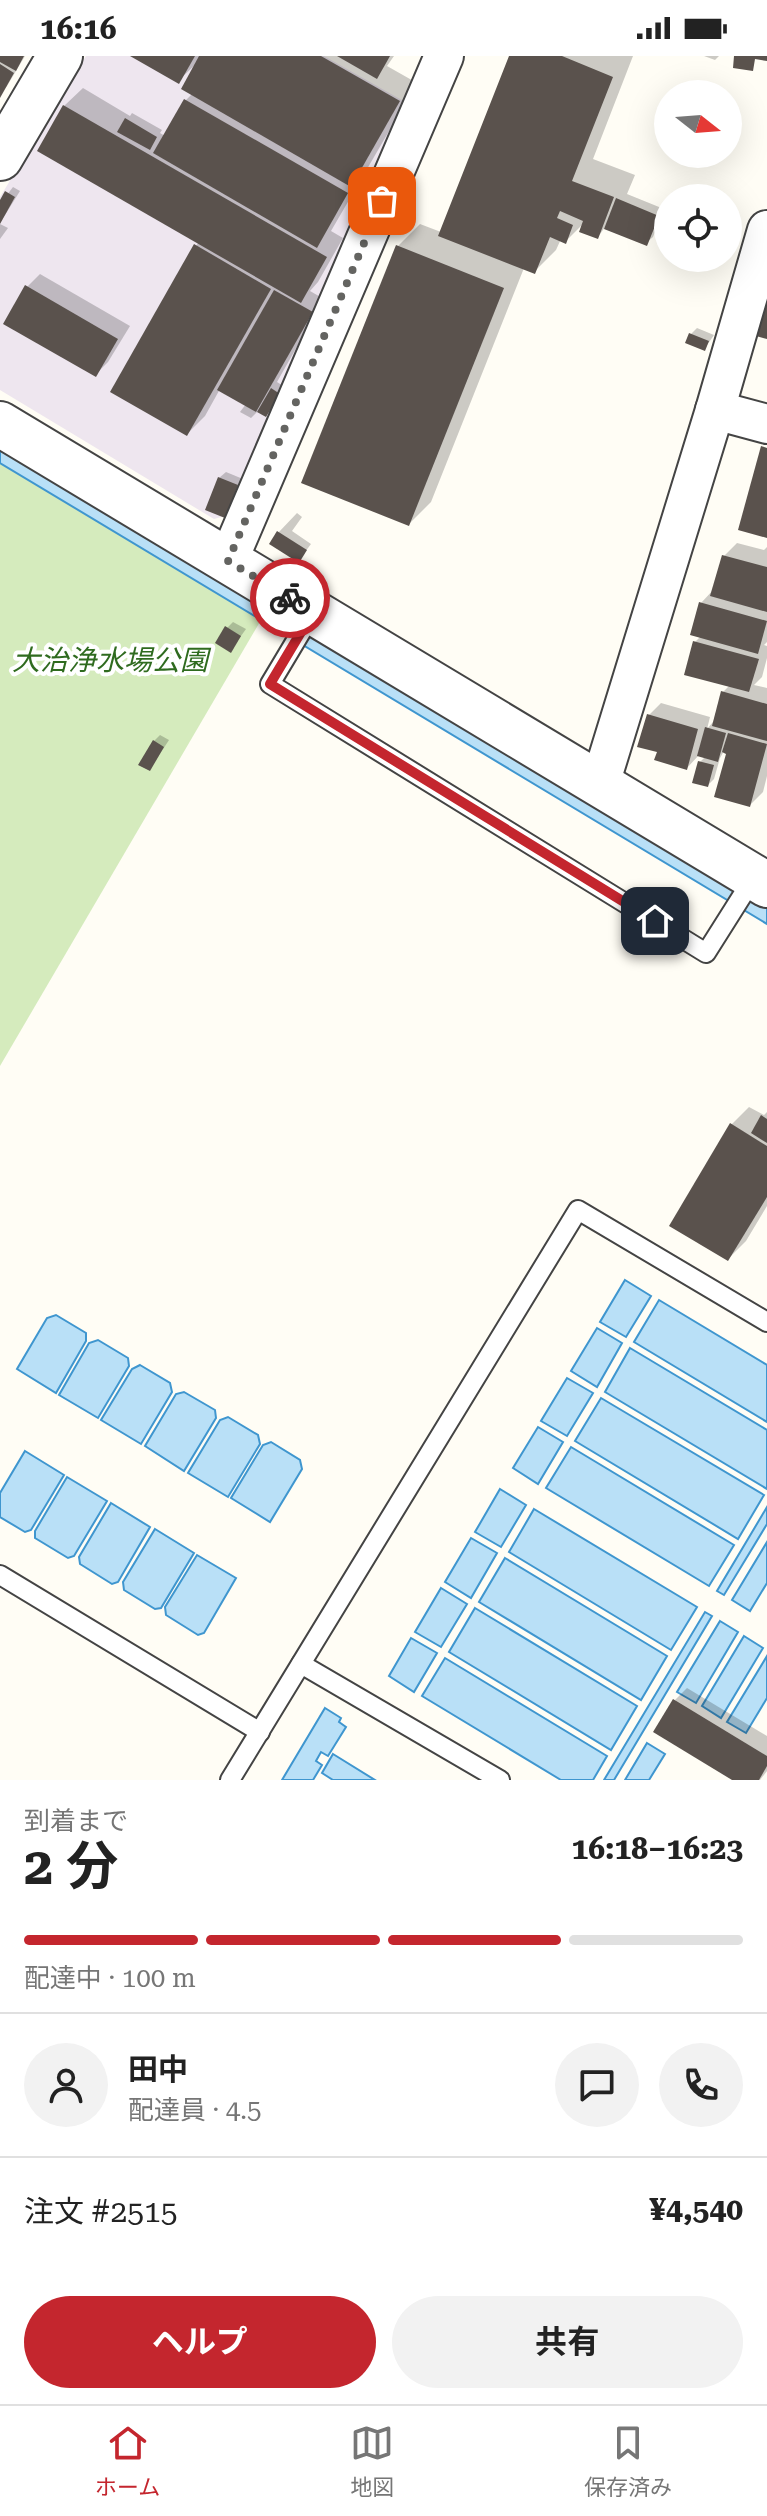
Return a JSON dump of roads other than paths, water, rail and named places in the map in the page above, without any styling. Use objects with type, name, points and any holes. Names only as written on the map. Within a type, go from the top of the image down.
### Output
[{"type":"street","points":[[0,158],[60,56]]},
{"type":"street","points":[[228,561],[444,56]]},
{"type":"street","points":[[600,784],[767,230]]},
{"type":"street","points":[[715,410],[767,424]]},
{"type":"street","points":[[0,424],[228,561],[305,626],[600,784],[751,889]]},
{"type":"lane","points":[[305,626],[270,684],[706,953],[751,889]]},
{"type":"lane","points":[[230,1780],[578,1210],[767,1322]]},
{"type":"lane","points":[[0,1575],[260,1732]]},
{"type":"lane","points":[[301,1664],[500,1780]]},
{"type":"water","points":[[0,441],[767,902],[767,924],[0,463]]},
{"type":"water","points":[[625,1280],[651,1296],[626,1337],[600,1322]]},
{"type":"water","points":[[659,1300],[767,1365],[767,1422],[634,1342]]},
{"type":"water","points":[[56,1315],[86,1333],[86,1341],[56,1393],[17,1369],[47,1318]]},
{"type":"water","points":[[597,1328],[622,1343],[597,1387],[571,1371]]},
{"type":"water","points":[[98,1340],[128,1358],[129,1366],[98,1418],[59,1395],[89,1343]]},
{"type":"water","points":[[630,1348],[767,1430],[767,1489],[605,1392]]},
{"type":"water","points":[[140,1365],[170,1383],[172,1392],[141,1444],[101,1420],[132,1369]]},
{"type":"water","points":[[567,1378],[593,1393],[567,1436],[541,1421]]},
{"type":"water","points":[[184,1392],[215,1410],[216,1418],[184,1471],[145,1446],[176,1394]]},
{"type":"water","points":[[601,1398],[764,1495],[738,1539],[575,1441]]},
{"type":"water","points":[[228,1417],[258,1435],[260,1444],[228,1497],[188,1473],[220,1420]]},
{"type":"water","points":[[538,1427],[563,1442],[538,1484],[513,1468]]},
{"type":"water","points":[[271,1442],[300,1460],[302,1469],[270,1522],[231,1498],[263,1445]]},
{"type":"water","points":[[571,1447],[734,1545],[709,1586],[546,1488]]},
{"type":"water","points":[[25,1451],[64,1475],[31,1530],[25,1532],[0,1517],[0,1493]]},
{"type":"water","points":[[67,1477],[107,1501],[74,1556],[68,1558],[35,1538],[35,1531]]},
{"type":"water","points":[[500,1489],[526,1505],[501,1547],[475,1532]]},
{"type":"water","points":[[111,1503],[150,1527],[118,1582],[112,1584],[80,1564],[79,1557]]},
{"type":"water","points":[[767,1507],[767,1524],[724,1595],[717,1591]]},
{"type":"water","points":[[534,1509],[697,1607],[671,1650],[509,1552]]},
{"type":"water","points":[[155,1529],[194,1553],[161,1608],[155,1609],[124,1590],[123,1582]]},
{"type":"water","points":[[471,1538],[497,1553],[471,1598],[445,1582]]},
{"type":"water","points":[[767,1542],[767,1583],[750,1611],[732,1600]]},
{"type":"water","points":[[197,1555],[236,1578],[204,1633],[198,1635],[166,1615],[165,1607]]},
{"type":"water","points":[[505,1558],[667,1656],[641,1700],[479,1602]]},
{"type":"water","points":[[441,1588],[467,1604],[441,1647],[415,1632]]},
{"type":"water","points":[[475,1608],[637,1706],[611,1750],[449,1652]]},
{"type":"water","points":[[705,1612],[712,1616],[614,1780],[604,1780]]},
{"type":"water","points":[[720,1621],[738,1632],[696,1703],[677,1692]]},
{"type":"water","points":[[744,1636],[763,1648],[721,1718],[702,1706]]},
{"type":"water","points":[[411,1638],[437,1653],[414,1692],[389,1676]]},
{"type":"water","points":[[767,1656],[767,1698],[746,1733],[727,1722]]},
{"type":"water","points":[[445,1658],[607,1756],[593,1780],[561,1780],[422,1696]]},
{"type":"water","points":[[325,1708],[341,1718],[339,1722],[346,1727],[328,1756],[321,1752],[316,1761],[322,1765],[313,1780],[282,1780]]},
{"type":"water","points":[[647,1743],[665,1754],[649,1780],[625,1780]]},
{"type":"water","points":[[333,1754],[375,1780],[333,1780],[322,1773]]},
{"type":"park label","name":"大治浄水場公園","points":[[110,660]]}]
